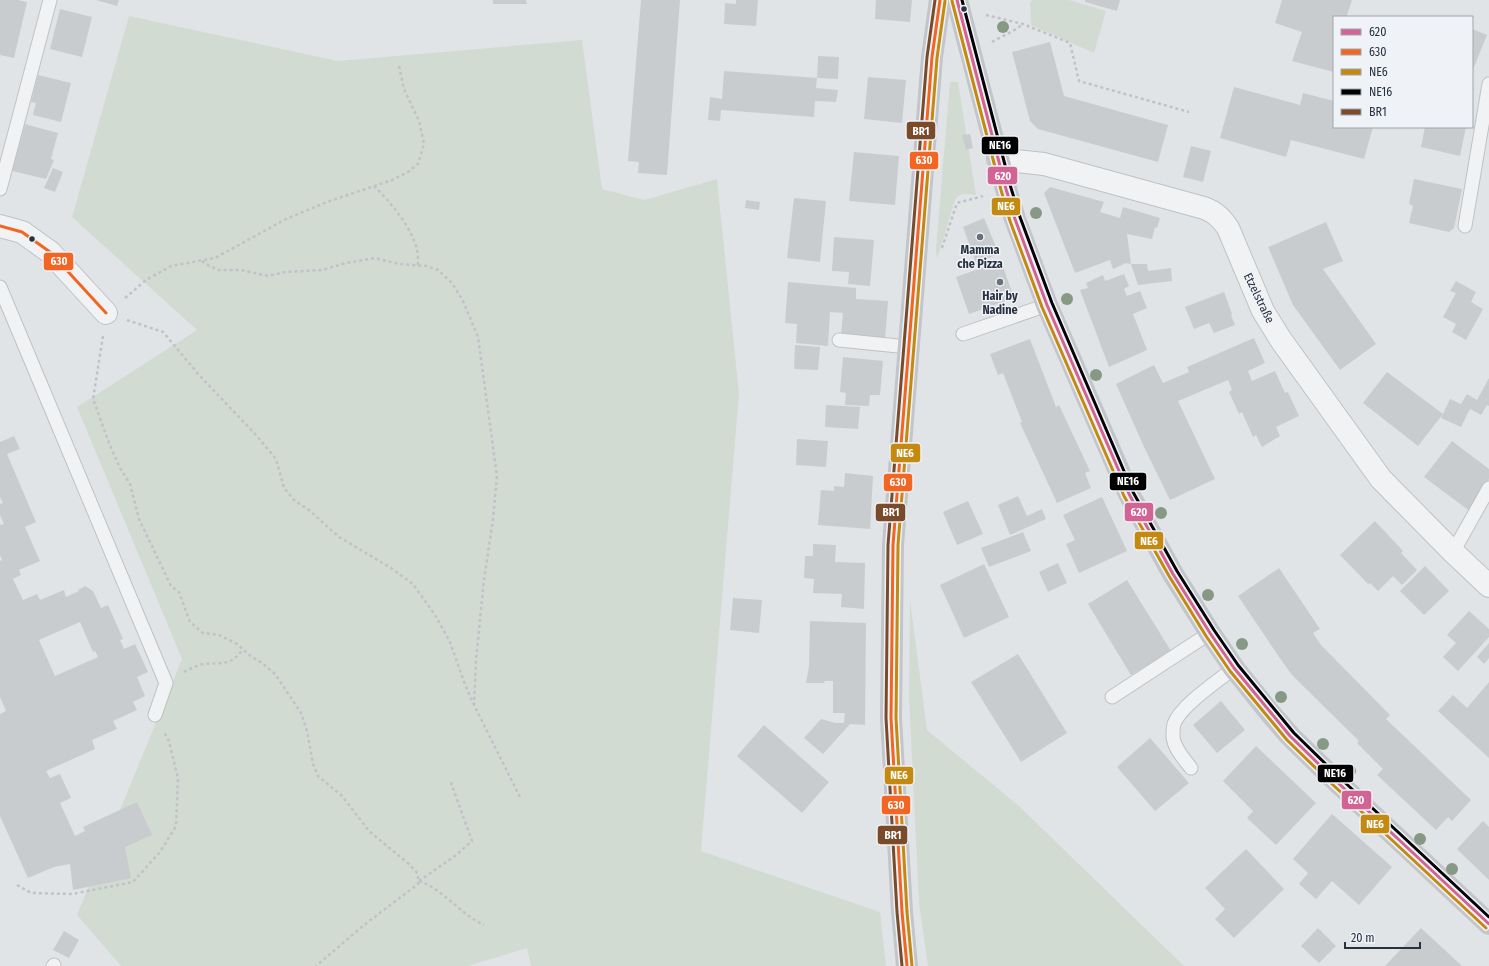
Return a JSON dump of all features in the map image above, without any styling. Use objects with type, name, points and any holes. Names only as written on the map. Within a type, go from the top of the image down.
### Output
[{"type":"street","points":[[907,966],[902,912],[891,718],[893,544],[932,56],[940,0]]},
{"type":"street","points":[[959,5],[1006,189],[1015,219],[1047,305],[1129,494],[1173,574],[1234,668],[1290,736],[1489,924]]},
{"type":"street","name":"Etzelstraße","points":[[998,159],[1044,164],[1204,208],[1212,211],[1221,218],[1228,228],[1263,311],[1281,340],[1381,479],[1489,586]]},
{"type":"street","points":[[0,226],[22,232],[50,252],[106,313]]},
{"type":"lane","points":[[0,189],[50,0]]},
{"type":"lane","points":[[1465,226],[1489,84]]},
{"type":"lane","points":[[0,287],[166,683],[155,715]]},
{"type":"lane","points":[[963,334],[1047,305]]},
{"type":"lane","points":[[839,340],[908,347]]},
{"type":"lane","points":[[1453,552],[1489,488]]},
{"type":"lane","points":[[1112,697],[1210,633]]},
{"type":"lane","points":[[1191,768],[1179,751],[1173,737],[1174,725],[1180,714],[1193,701],[1234,668]]},
{"type":"path","points":[[959,5],[1023,24],[1070,43],[1079,81],[1189,112]]},
{"type":"path","points":[[972,57],[995,40],[1023,24]]},
{"type":"path","points":[[316,966],[364,925],[418,884],[418,874],[410,865],[369,831],[342,796],[318,776],[313,764],[307,732],[300,713],[275,674],[237,644],[219,635],[204,633],[190,622],[179,592],[171,586],[139,519],[130,484],[120,468],[109,444],[93,399],[106,313],[146,280],[171,266],[215,258],[286,219],[327,202],[392,180],[408,172],[418,164],[424,144],[419,121],[404,89],[399,66]]},
{"type":"path","points":[[373,186],[389,200],[410,233],[417,250],[418,265]]},
{"type":"path","points":[[940,255],[957,203],[1006,189]]},
{"type":"path","points":[[202,260],[218,270],[241,270],[268,276],[285,272],[322,270],[346,263],[375,258],[399,264],[418,265],[438,270],[452,283],[463,302],[478,337],[497,476],[493,519],[484,580],[476,660],[474,705]]},
{"type":"path","points":[[106,313],[163,332],[199,375],[276,458],[284,488],[295,501],[309,510],[339,537],[391,568],[413,584],[435,615],[450,642],[474,705],[520,797]]},
{"type":"path","points":[[184,672],[204,664],[227,663],[236,658],[243,650]]},
{"type":"path","points":[[17,885],[31,893],[72,894],[133,882],[160,852],[176,826],[178,779],[169,741],[155,715]]},
{"type":"path","points":[[418,881],[455,856],[472,841],[450,780]]},
{"type":"path","points":[[418,881],[427,884],[473,920],[484,925]]},
{"type":"shaded area","points":[[1032,0],[1069,0],[1106,11],[1094,53],[1031,25],[1030,3]]},
{"type":"shaded area","points":[[129,16],[338,61],[582,40],[602,189],[644,200],[717,179],[739,394],[701,851],[880,912],[886,966],[531,966],[527,948],[468,966],[121,966],[77,915],[182,659],[77,407],[197,330],[72,217]]},
{"type":"shaded area","points":[[950,82],[958,82],[976,195],[961,195],[955,200],[937,259],[936,249]]},
{"type":"shaded area","points":[[910,600],[927,730],[1020,807],[1184,966],[928,966],[919,903],[909,697]]},
{"type":"building","points":[[0,0],[18,0],[27,2],[14,58],[0,55]]},
{"type":"building","points":[[96,0],[119,0],[117,6]]},
{"type":"building","points":[[493,0],[526,0],[527,4],[493,4]]},
{"type":"building","points":[[641,0],[680,0],[667,175],[638,173],[639,162],[628,161]]},
{"type":"building","points":[[736,0],[758,0],[756,26],[724,24],[725,3],[736,4]]},
{"type":"building","points":[[876,0],[912,0],[910,22],[875,19]]},
{"type":"building","points":[[1085,0],[1120,0],[1117,11],[1085,2]]},
{"type":"building","points":[[1282,0],[1352,0],[1347,15],[1350,16],[1333,16],[1333,72],[1292,61],[1302,32],[1275,23]]},
{"type":"building","points":[[60,9],[92,17],[82,57],[50,49]]},
{"type":"building","points":[[1473,29],[1487,35],[1473,70]]},
{"type":"building","points":[[1050,42],[1064,96],[1168,125],[1158,162],[1038,129],[1030,121],[1012,52]]},
{"type":"building","points":[[818,56],[839,57],[838,79],[817,78]]},
{"type":"building","points":[[724,71],[817,78],[816,88],[838,90],[836,102],[815,101],[814,117],[721,110],[720,121],[708,120],[710,97],[722,99]]},
{"type":"building","points":[[38,75],[71,83],[61,122],[33,115],[36,103],[31,102]]},
{"type":"building","points":[[868,77],[906,80],[902,123],[864,119]]},
{"type":"building","points":[[1234,87],[1300,105],[1303,93],[1333,101],[1333,128],[1373,128],[1364,159],[1291,140],[1286,157],[1220,138]]},
{"type":"building","points":[[25,124],[58,133],[51,159],[54,160],[46,179],[12,171]]},
{"type":"building","points":[[1425,128],[1466,128],[1460,156],[1421,147]]},
{"type":"building","points":[[970,134],[973,148],[966,150],[962,135]]},
{"type":"building","points":[[1191,146],[1211,151],[1203,182],[1183,177]]},
{"type":"building","points":[[854,152],[899,156],[895,205],[849,201]]},
{"type":"building","points":[[53,168],[63,172],[55,192],[44,188]]},
{"type":"building","points":[[1414,179],[1462,189],[1454,228],[1449,232],[1409,223],[1413,206],[1409,204]]},
{"type":"building","points":[[1050,187],[1104,202],[1100,212],[1120,218],[1123,207],[1160,218],[1157,228],[1155,227],[1152,239],[1127,234],[1131,264],[1126,263],[1113,269],[1110,260],[1075,273],[1044,193]]},
{"type":"building","points":[[794,198],[826,201],[820,262],[787,258]]},
{"type":"building","points":[[746,200],[760,202],[759,210],[745,208]]},
{"type":"building","points":[[984,218],[999,254],[976,263],[963,227]]},
{"type":"building","points":[[1326,222],[1343,261],[1323,269],[1376,344],[1340,370],[1293,305],[1268,247]]},
{"type":"building","points":[[834,237],[874,240],[870,286],[848,284],[849,272],[832,271]]},
{"type":"building","points":[[1001,261],[1014,298],[969,314],[956,277]]},
{"type":"building","points":[[1131,264],[1147,264],[1148,271],[1171,268],[1172,281],[1138,285]]},
{"type":"building","points":[[1124,274],[1129,286],[1124,289],[1127,296],[1140,291],[1147,308],[1133,314],[1147,350],[1109,367],[1080,290],[1088,288],[1086,283],[1103,275],[1105,281]]},
{"type":"building","points":[[1456,281],[1476,292],[1471,302],[1483,309],[1466,340],[1452,332],[1456,324],[1443,317],[1456,293],[1450,291]]},
{"type":"building","points":[[788,282],[856,288],[856,299],[888,301],[885,340],[841,336],[843,313],[830,312],[828,346],[796,343],[797,324],[785,323]]},
{"type":"building","points":[[1224,292],[1235,325],[1214,333],[1209,323],[1194,329],[1185,307]]},
{"type":"building","points":[[1254,338],[1265,363],[1248,371],[1252,381],[1275,371],[1285,393],[1288,392],[1299,416],[1276,427],[1280,436],[1262,447],[1256,435],[1253,437],[1242,412],[1239,414],[1229,392],[1232,390],[1228,380],[1178,401],[1215,479],[1170,500],[1144,447],[1116,384],[1154,365],[1163,383],[1189,372],[1187,367]]},
{"type":"building","points":[[1030,339],[1056,407],[1059,405],[1090,471],[1085,473],[1091,488],[1057,503],[1020,423],[1022,422],[1003,373],[998,375],[990,354]]},
{"type":"building","points":[[795,345],[820,347],[818,370],[794,369]]},
{"type":"building","points":[[843,357],[883,361],[880,395],[870,395],[869,406],[845,405],[846,393],[840,392]]},
{"type":"building","points":[[1387,372],[1443,414],[1418,446],[1363,403]]},
{"type":"building","points":[[1489,378],[1489,406],[1487,405],[1481,415],[1470,409],[1461,427],[1441,418],[1450,399],[1461,404],[1467,394],[1477,400]]},
{"type":"building","points":[[826,405],[860,407],[858,429],[825,427]]},
{"type":"building","points":[[14,436],[20,449],[7,454],[36,522],[25,527],[40,561],[19,570],[21,575],[13,579],[23,600],[37,594],[40,600],[64,590],[66,597],[79,591],[78,590],[85,586],[93,591],[101,608],[108,605],[123,639],[120,640],[124,649],[135,644],[148,672],[137,677],[145,696],[133,702],[137,710],[113,721],[117,729],[92,740],[95,749],[46,771],[50,778],[60,774],[71,798],[60,803],[75,836],[85,831],[83,827],[137,802],[152,835],[125,847],[131,878],[73,890],[70,864],[54,867],[28,878],[0,816],[0,714],[6,711],[0,697],[0,561],[2,560],[0,555],[0,525],[4,524],[0,515],[0,504],[3,503],[0,497],[0,442]],"holes":[[[80,622],[93,652],[95,651],[98,657],[55,676],[39,640]]]},
{"type":"building","points":[[797,439],[828,441],[826,467],[796,465]]},
{"type":"building","points":[[1452,441],[1489,469],[1489,479],[1471,512],[1424,477]]},
{"type":"building","points":[[845,473],[873,476],[870,529],[818,525],[821,490],[834,491],[834,486],[844,487]]},
{"type":"building","points":[[1018,496],[1027,516],[1042,509],[1046,519],[1010,535],[998,505]]},
{"type":"building","points":[[1102,497],[1127,551],[1079,573],[1066,544],[1075,540],[1063,515]]},
{"type":"building","points":[[968,501],[983,534],[957,545],[943,512]]},
{"type":"building","points":[[1375,521],[1403,551],[1401,553],[1417,570],[1402,585],[1393,576],[1378,591],[1370,583],[1368,584],[1340,555]]},
{"type":"building","points":[[1023,532],[1031,551],[989,567],[981,548]]},
{"type":"building","points":[[813,544],[836,545],[835,562],[865,563],[864,609],[841,607],[842,594],[813,593],[814,579],[804,578],[805,556],[813,556]]},
{"type":"building","points":[[1058,563],[1067,583],[1048,592],[1039,572]]},
{"type":"building","points":[[984,564],[1009,617],[964,638],[940,585]]},
{"type":"building","points":[[1425,566],[1449,591],[1424,615],[1400,591]]},
{"type":"building","points":[[1279,568],[1320,629],[1313,633],[1321,645],[1390,715],[1386,719],[1471,800],[1452,821],[1448,817],[1436,830],[1377,775],[1383,769],[1357,743],[1359,741],[1292,675],[1279,657],[1238,596]]},
{"type":"building","points":[[1127,580],[1171,651],[1131,675],[1088,604]]},
{"type":"building","points":[[733,598],[762,600],[759,633],[730,630]]},
{"type":"building","points":[[1469,611],[1489,629],[1489,637],[1458,671],[1443,657],[1456,643],[1447,635]]},
{"type":"building","points":[[810,621],[866,623],[865,725],[850,724],[823,754],[804,738],[821,719],[835,723],[844,723],[845,713],[833,713],[833,681],[825,681],[824,683],[806,683],[809,666]]},
{"type":"building","points":[[1489,643],[1489,658],[1484,664],[1477,657]]},
{"type":"building","points":[[1018,654],[1067,733],[1021,762],[971,682]]},
{"type":"building","points":[[1489,682],[1489,758],[1438,711],[1453,695],[1467,708]]},
{"type":"building","points":[[1221,701],[1245,730],[1217,753],[1193,725]]},
{"type":"building","points":[[764,725],[829,782],[802,813],[737,756]]},
{"type":"building","points":[[1150,738],[1189,783],[1155,811],[1117,767]]},
{"type":"building","points":[[1256,746],[1316,803],[1276,845],[1247,818],[1253,811],[1223,781]]},
{"type":"building","points":[[1332,814],[1392,867],[1359,905],[1332,881],[1316,899],[1299,884],[1308,873],[1293,859]]},
{"type":"building","points":[[1483,821],[1489,827],[1489,880],[1457,849]]},
{"type":"building","points":[[1246,849],[1284,889],[1234,938],[1215,919],[1225,909],[1205,888]]},
{"type":"building","points":[[1318,928],[1336,946],[1319,963],[1301,946]]},
{"type":"building","points":[[1421,928],[1462,966],[1385,966]]},
{"type":"building","points":[[64,931],[79,940],[69,958],[53,950]]},
{"type":"transit line","name":"BR1","points":[[902,966],[897,912],[886,718],[888,545],[927,57],[935,0]]},
{"type":"transit line","name":"630","points":[[907,966],[902,912],[891,718],[893,545],[932,57],[940,0]]},
{"type":"transit line","name":"620","points":[[957,0],[1006,189],[1015,219],[1047,305],[1129,494],[1173,574],[1234,668],[1290,736],[1489,924]]},
{"type":"transit line","name":"NE16","points":[[962,0],[1011,188],[1020,217],[1052,303],[1133,492],[1177,571],[1238,665],[1294,733],[1489,917]]},
{"type":"transit line","name":"NE6","points":[[912,966],[907,912],[896,718],[898,545],[937,58],[945,1]]},
{"type":"transit line","name":"NE6","points":[[952,1],[1010,221],[1042,307],[1124,496],[1169,576],[1206,636],[1230,671],[1287,740],[1486,928]]},
{"type":"transit line","name":"630","points":[[0,226],[22,232],[50,252],[106,313]]},
{"type":"place","name":"Mamma che Pizza","points":[[980,237]]},
{"type":"place","name":"Hair by Nadine","points":[[1000,282]]}]
